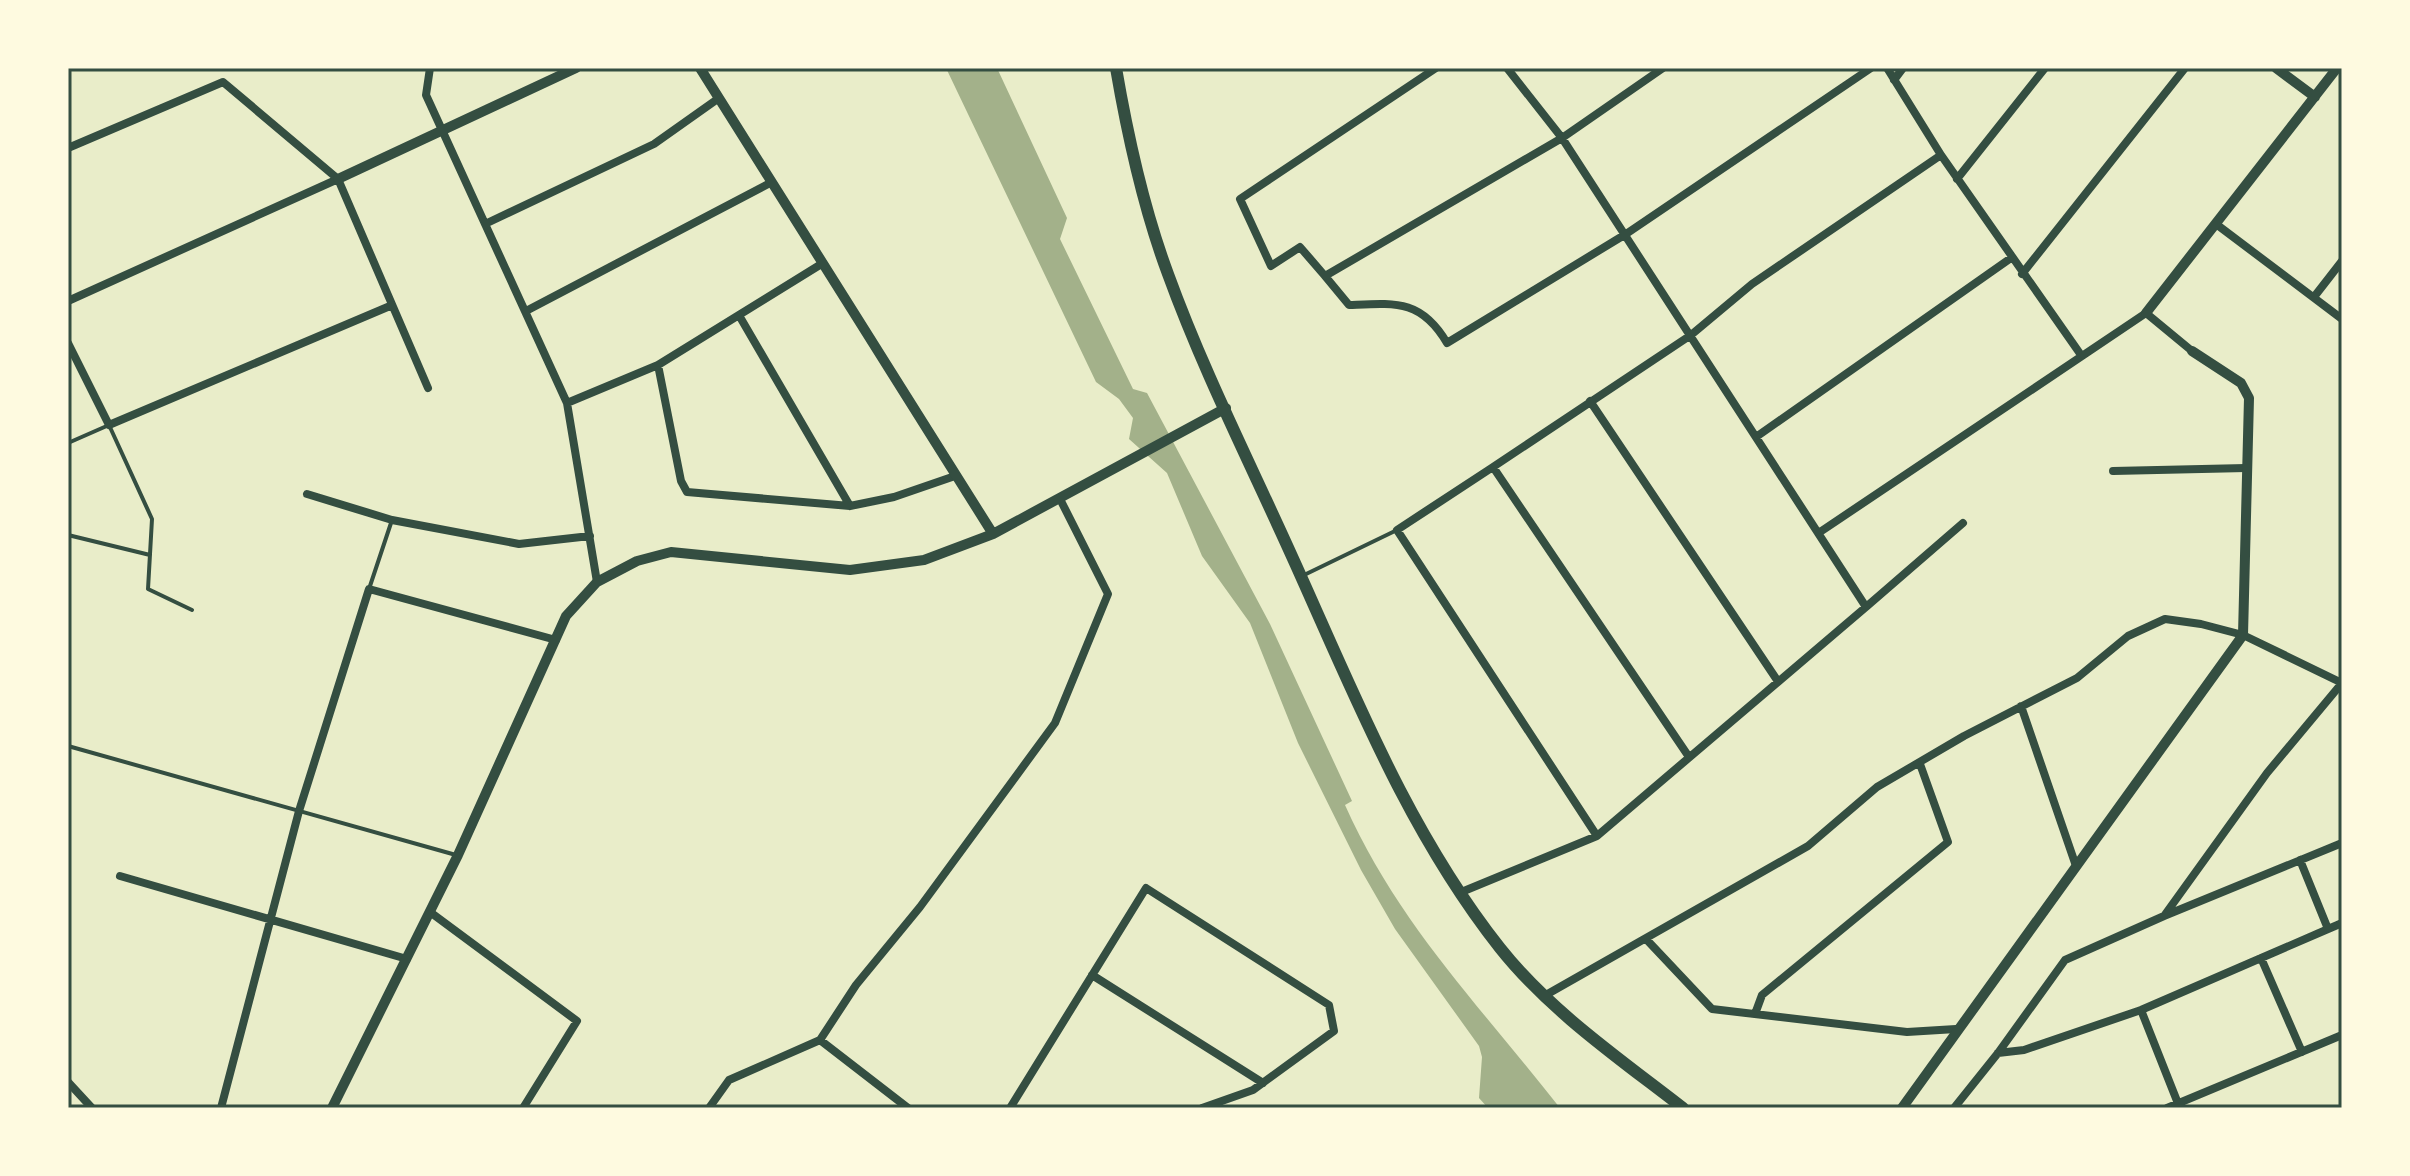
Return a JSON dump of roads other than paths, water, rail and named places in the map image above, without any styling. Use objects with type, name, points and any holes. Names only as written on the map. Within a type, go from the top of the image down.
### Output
[{"type":"main road","points":[[1116,68],[1138,179],[1167,272],[1374,740],[1418,826],[1459,893],[1502,951],[1544,996],[1683,1108]]},
{"type":"street","points":[[430,68],[426,95],[567,403],[597,582]]},
{"type":"street","points":[[68,301],[576,68]]},
{"type":"street","points":[[700,68],[993,534]]},
{"type":"street","points":[[1436,68],[1240,199],[1271,266],[1300,247],[1349,305],[1396,303],[1433,318],[1447,343],[1626,234],[1871,68]]},
{"type":"street","points":[[1507,68],[1562,138],[1626,234],[1866,607]]},
{"type":"street","points":[[1325,276],[1562,138],[1663,68]]},
{"type":"street","points":[[1887,68],[1957,179],[2081,355]]},
{"type":"street","points":[[1894,80],[1903,68]]},
{"type":"street","points":[[1957,179],[2045,68]]},
{"type":"street","points":[[2022,274],[2185,68]]},
{"type":"street","points":[[2276,68],[2315,97]]},
{"type":"street","points":[[1820,532],[2146,313],[2337,68]]},
{"type":"street","points":[[68,148],[223,82],[338,179],[390,306],[428,388]]},
{"type":"street","points":[[485,224],[654,144],[719,98]]},
{"type":"street","points":[[1597,836],[1397,530],[1691,335],[1752,284],[1941,155]]},
{"type":"street","points":[[526,311],[772,182]]},
{"type":"street","points":[[2216,224],[2342,319]]},
{"type":"street","points":[[1756,437],[2011,258]]},
{"type":"street","points":[[2314,297],[2342,261]]},
{"type":"street","points":[[567,403],[658,365],[823,263]]},
{"type":"street","points":[[68,343],[109,425],[390,306]]},
{"type":"street","points":[[1902,1108],[2243,635],[2249,398],[2241,383],[2192,351],[2146,313]]},
{"type":"street","points":[[740,317],[850,506]]},
{"type":"street","points":[[658,365],[681,481],[687,492],[850,506],[894,497],[955,476]]},
{"type":"street","points":[[1590,401],[1777,680]]},
{"type":"street","points":[[332,1108],[458,855],[566,616],[597,582],[637,561],[671,552],[850,570],[924,560],[993,534],[1226,408]]},
{"type":"street","points":[[1493,467],[1689,757]]},
{"type":"street","points":[[2113,471],[2246,468]]},
{"type":"street","points":[[307,494],[392,520],[519,544],[590,536]]},
{"type":"street","points":[[709,1108],[729,1080],[820,1040],[856,985],[920,907],[1055,723],[1108,594],[1060,499]]},
{"type":"street","points":[[1459,893],[1597,836],[1963,523]]},
{"type":"street","points":[[221,1108],[299,811],[369,589],[556,640]]},
{"type":"street","points":[[1544,996],[1808,846],[1877,787],[2077,678],[2128,636],[2165,619],[2243,635],[2342,683],[2267,773],[2164,916]]},
{"type":"street","points":[[2021,706],[2076,866]]},
{"type":"street","points":[[1755,1014],[1762,995],[1948,842],[1920,764]]},
{"type":"street","points":[[1954,1108],[2065,960],[2342,843]]},
{"type":"street","points":[[2300,860],[2328,929]]},
{"type":"street","points":[[120,876],[407,959]]},
{"type":"street","points":[[1010,1108],[1146,888],[1329,1005],[1334,1031],[1253,1090],[1202,1108]]},
{"type":"street","points":[[430,912],[577,1021],[523,1108]]},
{"type":"street","points":[[1998,1053],[2024,1050],[2141,1010],[2342,923]]},
{"type":"street","points":[[1646,939],[1712,1009],[1907,1032],[1956,1029]]},
{"type":"street","points":[[2261,958],[2302,1052]]},
{"type":"street","points":[[1092,975],[1263,1083]]},
{"type":"street","points":[[2141,1010],[2179,1106]]},
{"type":"street","points":[[2167,1108],[2179,1106],[2342,1035]]},
{"type":"street","points":[[820,1040],[908,1108]]},
{"type":"street","points":[[68,1082],[92,1108]]},
{"type":"lane","points":[[68,443],[109,425],[152,519],[148,589],[192,610]]},
{"type":"lane","points":[[369,589],[392,520]]},
{"type":"lane","points":[[1301,576],[1397,530]]},
{"type":"lane","points":[[68,535],[150,555]]},
{"type":"lane","points":[[68,746],[458,855]]}]
